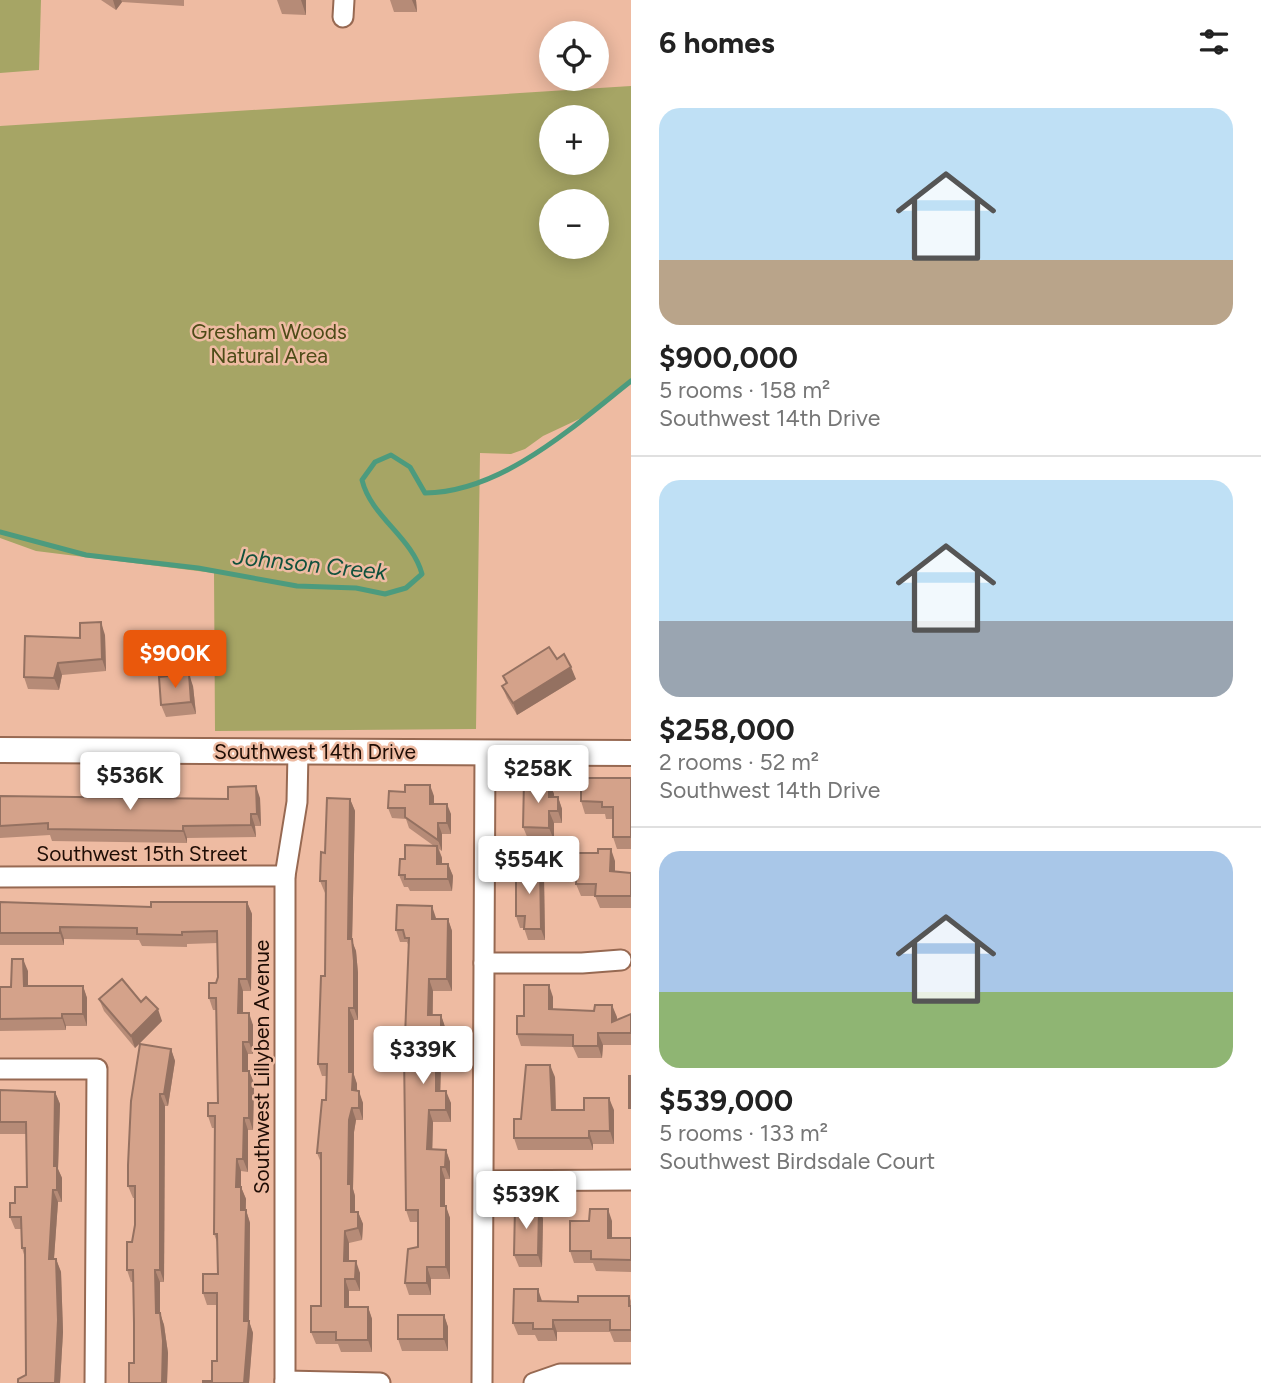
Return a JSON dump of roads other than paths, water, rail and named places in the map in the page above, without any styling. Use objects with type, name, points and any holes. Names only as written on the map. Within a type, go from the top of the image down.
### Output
[{"type":"street","name":"Southwest 14th Drive","points":[[0,750],[631,752]]},
{"type":"street","name":"Southwest Lillyben Avenue","points":[[285,1382],[285,876],[297,802],[298,752]]},
{"type":"street","points":[[482,1383],[485,752]]},
{"type":"street","name":"Southwest 15th Street","points":[[0,877],[285,876]]},
{"type":"street","points":[[484,963],[582,963],[621,960]]},
{"type":"street","points":[[0,1069],[97,1069],[95,1383]]},
{"type":"street","points":[[485,1181],[631,1180]]},
{"type":"street","points":[[534,1383],[560,1374],[631,1374]]},
{"type":"street","points":[[285,1382],[380,1383]]},
{"type":"waterway","name":"Johnson Creek","points":[[0,532],[86,555],[198,568],[297,586],[356,588],[385,594],[406,588],[422,574],[410,549],[382,516],[367,493],[362,480],[375,462],[391,455],[410,467],[425,493],[454,490],[482,482],[535,454],[631,381]]},
{"type":"park label","name":"Gresham Woods Natural Area","points":[[269,344]]}]
